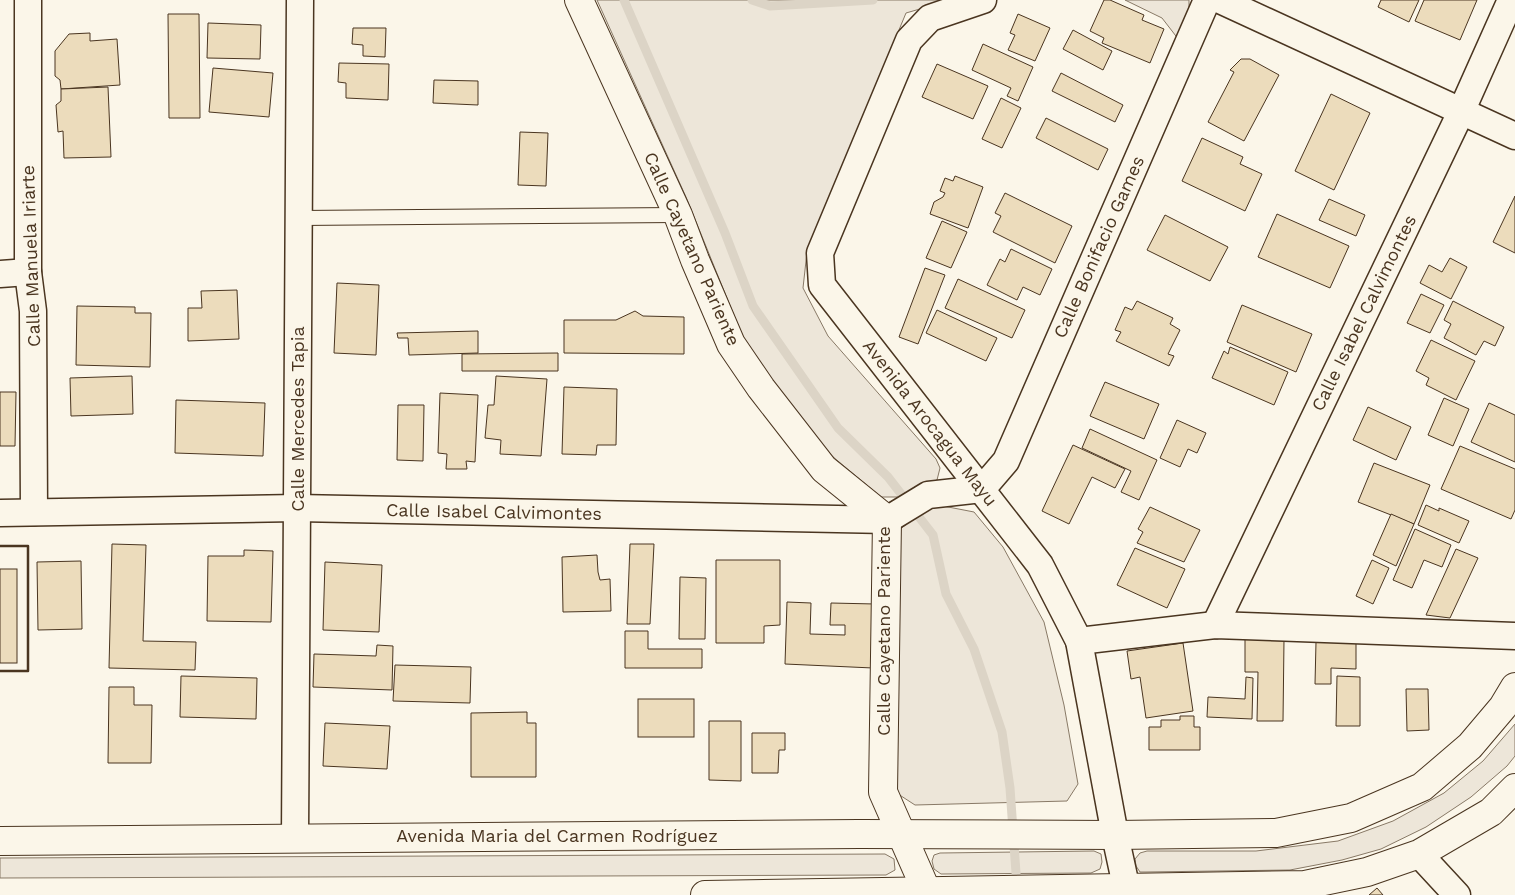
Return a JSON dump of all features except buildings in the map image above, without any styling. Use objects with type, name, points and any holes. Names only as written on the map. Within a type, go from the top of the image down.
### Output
[{"type":"street","name":"Calle Manuela Iriarte","points":[[28,0],[28,272],[33,311],[34,512]]},
{"type":"street","name":"Calle Mercedes Tapia","points":[[295,838],[300,0]]},
{"type":"street","name":"Calle Cayetano Pariente","points":[[580,0],[678,215],[731,344],[761,388],[824,469],[887,520],[883,792],[928,894]]},
{"type":"street","name":"Avenida Arocagua Mayu","points":[[983,0],[930,18],[909,40],[820,253],[822,284],[1040,565],[1079,641],[1115,835],[1128,892]]},
{"type":"street","name":"Calle Bonifacio Games","points":[[982,488],[1006,462],[1207,0]]},
{"type":"street","points":[[1220,0],[1515,136]]},
{"type":"street","name":"Calle Isabel Calvimontes","points":[[1215,625],[1461,112],[1511,0]]},
{"type":"street","points":[[0,274],[28,272]]},
{"type":"street","points":[[887,520],[928,495],[982,488]]},
{"type":"street","name":"Calle Isabel Calvimontes","points":[[0,513],[297,508],[887,520]]},
{"type":"street","points":[[1079,641],[1215,625],[1515,636]]},
{"type":"street","name":"Avenida Maria del Carmen Rodríguez","points":[[0,841],[1276,833],[1351,818],[1422,787],[1470,746],[1503,707],[1515,687]]},
{"type":"street","points":[[705,895],[928,894],[1017,890],[1128,892],[1305,886],[1367,872],[1419,854],[1491,812],[1515,788]]},
{"type":"street","points":[[1419,854],[1457,895]]},
{"type":"lane","points":[[298,218],[678,215]]},
{"type":"shaded area","points":[[597,0],[951,0],[906,13],[807,252],[803,288],[828,336],[936,459],[940,468],[937,480],[897,497],[881,497],[832,456],[777,391],[748,350],[686,197]]},
{"type":"shaded area","points":[[1125,0],[1189,0],[1189,13],[1179,40],[1162,18]]},
{"type":"shaded area","points":[[938,505],[974,512],[1003,547],[1044,622],[1064,705],[1078,784],[1067,801],[915,805],[895,792],[899,530],[917,516]]},
{"type":"shaded area","points":[[1515,724],[1515,756],[1507,766],[1471,797],[1426,827],[1381,849],[1342,860],[1290,870],[1140,872],[1136,866],[1135,859],[1140,853],[1147,851],[1256,851],[1338,841],[1393,821],[1444,793],[1483,761]]},
{"type":"shaded area","points":[[1094,851],[1101,854],[1102,862],[1100,869],[1091,873],[941,874],[934,869],[932,861],[934,855],[940,853]]},
{"type":"shaded area","points":[[885,854],[894,859],[895,870],[886,875],[0,878],[0,858]]},
{"type":"waterway","points":[[624,0],[725,233],[753,306],[838,428],[888,477],[933,535],[946,594],[974,649],[1002,732],[1010,788],[1017,887]]},
{"type":"waterway","points":[[752,0],[770,6],[873,0]]},
{"type":"wall","points":[[0,546],[28,546],[28,671],[0,671]]}]
